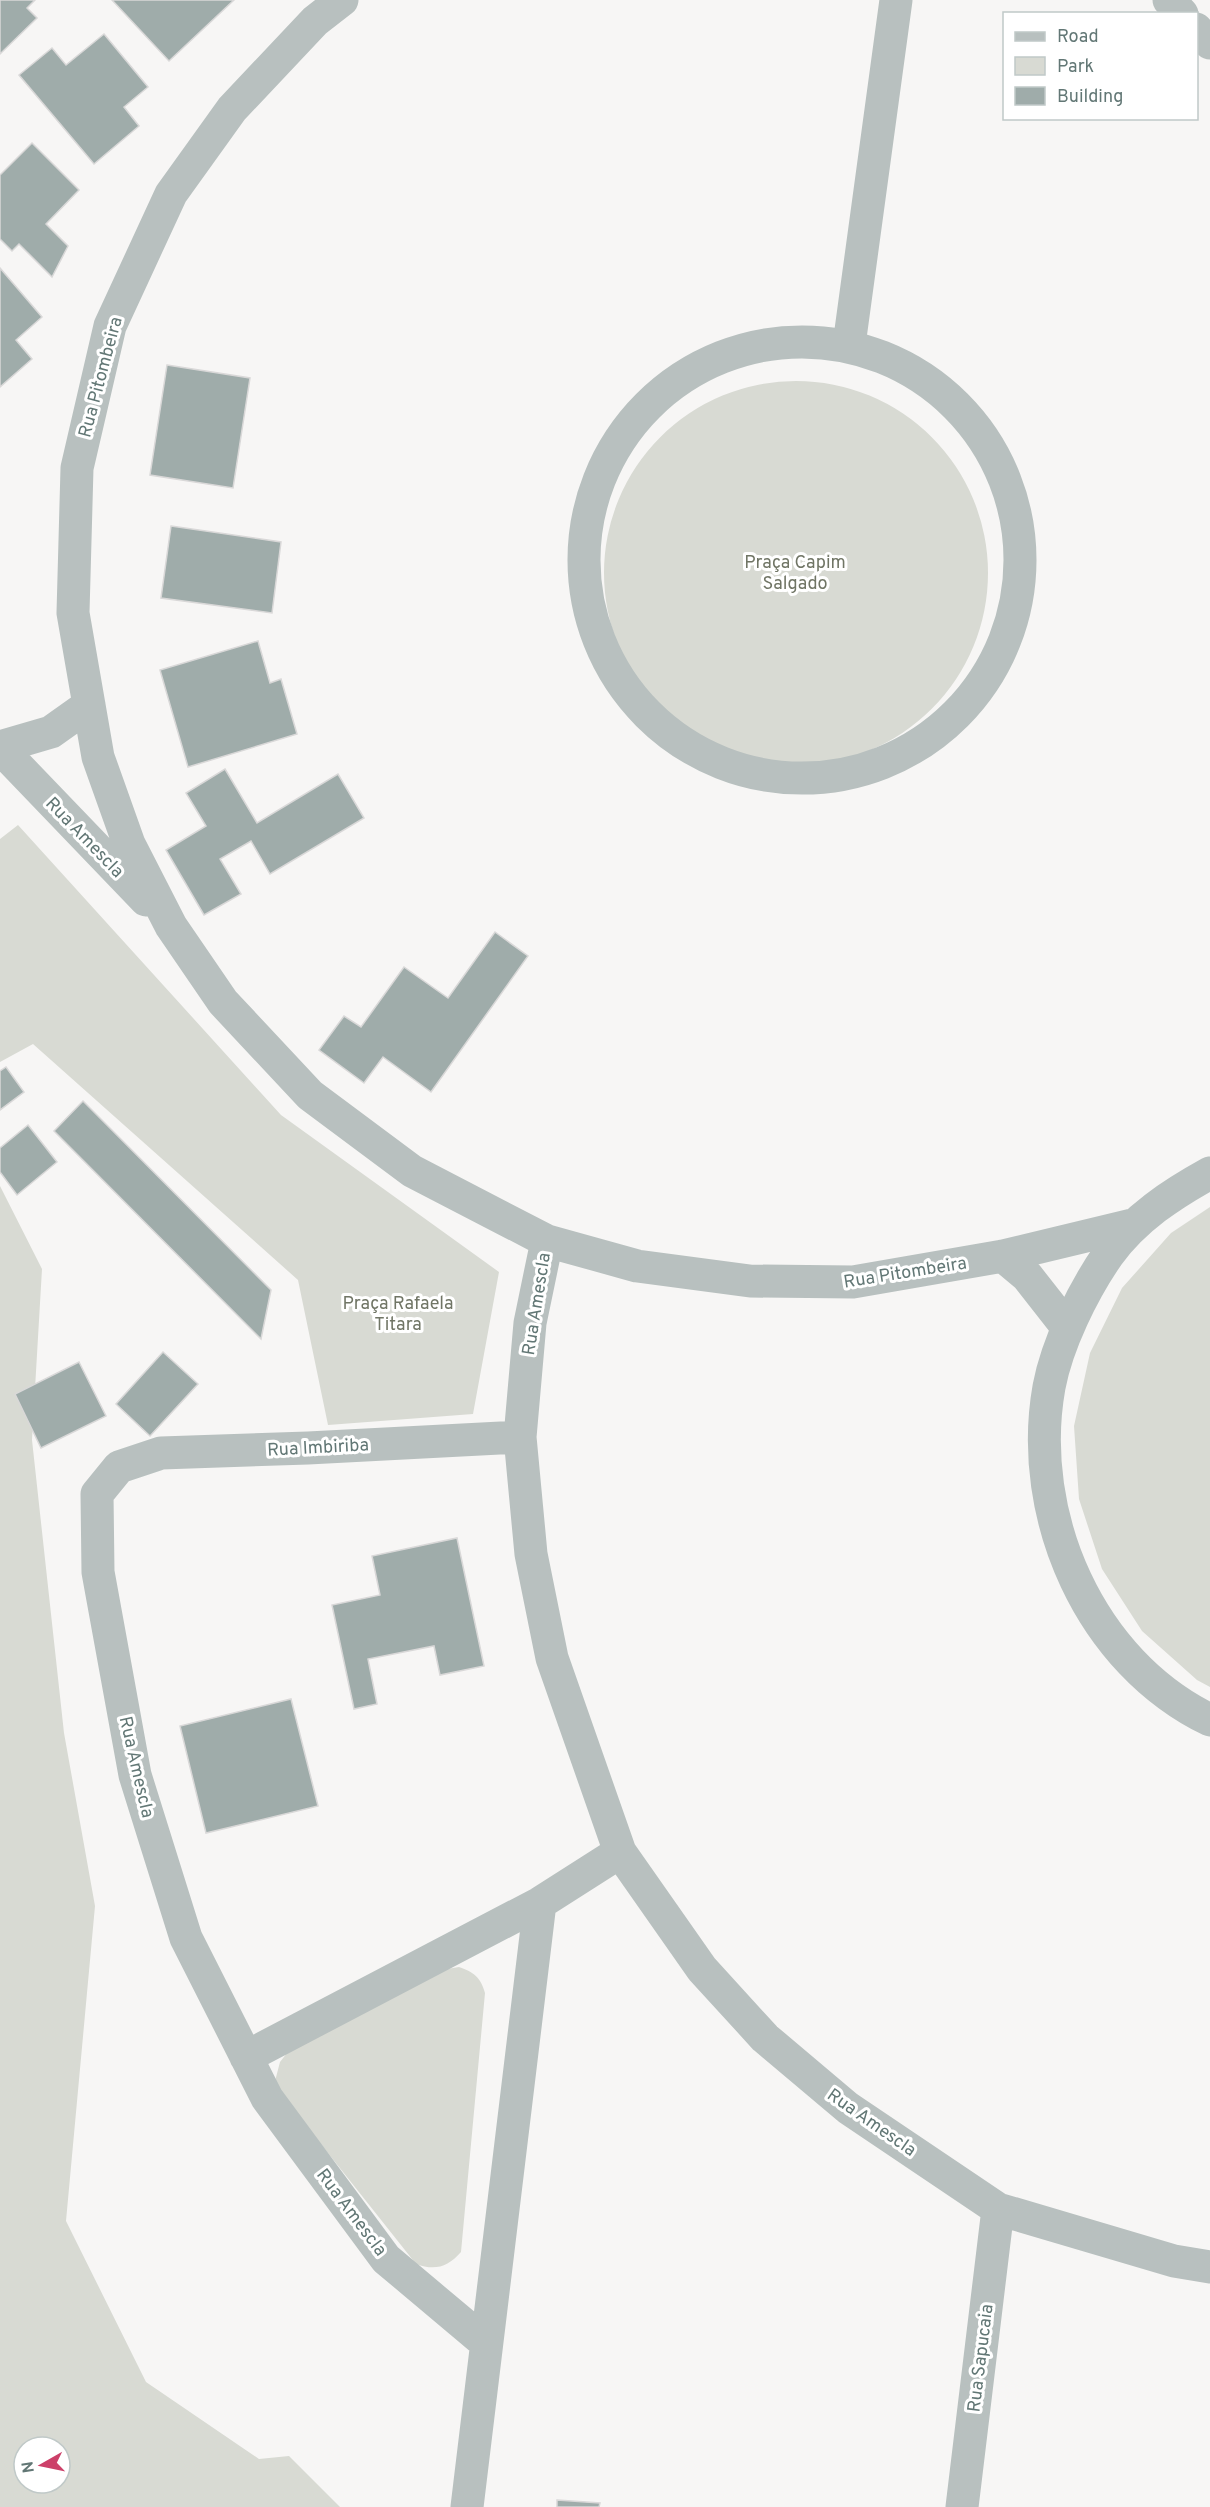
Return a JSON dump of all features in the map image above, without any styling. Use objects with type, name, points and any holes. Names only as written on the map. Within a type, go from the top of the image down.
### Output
[{"type":"street","name":"Rua Pitombeira","points":[[99,757],[73,613],[77,468],[110,326],[171,194],[232,110],[315,21],[342,0]]},
{"type":"street","points":[[849,345],[896,0]]},
{"type":"street","points":[[1169,0],[1180,12]]},
{"type":"street","points":[[1198,30],[1210,43]]},
{"type":"street","points":[[786,340],[849,345],[907,367],[923,379],[956,405],[994,455],[1015,513],[1020,576],[1007,637],[976,692],[933,736],[878,766],[817,779],[755,775],[696,753],[647,715],[610,665],[588,606],[583,543],[597,482],[627,427],[671,383],[726,353],[786,340]]},
{"type":"street","points":[[0,748],[51,732],[89,705]]},
{"type":"street","name":"Rua Amescla","points":[[0,748],[171,926]]},
{"type":"street","name":"Rua Amescla","points":[[99,757],[129,844],[171,926],[223,1002],[310,1095],[412,1172],[547,1240],[530,1323],[520,1437],[531,1554],[552,1658],[620,1852],[702,1969],[765,2038],[848,2108],[998,2209],[1174,2261],[1210,2267]]},
{"type":"street","name":"Rua Pitombeira","points":[[547,1240],[637,1266],[750,1281],[853,1282],[1003,1256],[1136,1224],[1168,1196],[1210,1173]]},
{"type":"street","points":[[1136,1224],[1109,1255],[1067,1327],[1050,1387],[1044,1450],[1051,1512],[1070,1571],[1101,1627],[1142,1674],[1192,1712],[1210,1720]]},
{"type":"street","points":[[1003,1256],[1027,1276],[1067,1327]]},
{"type":"street","name":"Rua Imbiriba","points":[[118,1467],[161,1453],[520,1437]]},
{"type":"street","name":"Rua Amescla","points":[[118,1467],[97,1494],[98,1572],[135,1775],[186,1938],[267,2098],[387,2259],[486,2343]]},
{"type":"street","points":[[246,2057],[540,1903],[620,1852]]},
{"type":"street","points":[[467,2507],[540,1903]]},
{"type":"street","name":"Rua Sapucaia","points":[[962,2507],[998,2209]]},
{"type":"green space","name":"Praça Capim Salgado","points":[[796,381],[833,385],[886,404],[918,425],[944,451],[973,500],[984,536],[988,573],[984,610],[965,663],[944,695],[918,721],[869,750],[833,761],[796,765],[759,761],[706,742],[674,721],[648,695],[619,646],[608,610],[604,573],[608,536],[627,483],[648,451],[674,425],[723,396],[759,385]]},
{"type":"green space","name":"Praça Rafaela Titara","points":[[18,825],[281,1115],[499,1272],[473,1414],[328,1425],[298,1280],[33,1044],[0,1062],[0,839]]},
{"type":"green space","points":[[0,1186],[42,1269],[32,1440],[64,1733],[95,1906],[66,2221],[146,2382],[259,2459],[289,2456],[340,2507],[0,2507]]},
{"type":"green space","points":[[1210,1207],[1210,1687],[1197,1680],[1142,1631],[1102,1569],[1079,1499],[1074,1426],[1090,1353],[1122,1288],[1171,1233]]},
{"type":"green space","points":[[459,1967],[476,1976],[485,1993],[461,2252],[446,2264],[429,2267],[416,2264],[274,2085],[280,2062],[287,2053],[447,1969]]},
{"type":"building","points":[[0,0],[35,0],[27,8],[37,18],[0,54]]},
{"type":"building","points":[[112,0],[234,0],[169,61]]},
{"type":"building","points":[[104,34],[148,87],[124,107],[139,126],[94,164],[19,75],[52,48],[66,65]]},
{"type":"building","points":[[32,143],[79,190],[46,224],[68,246],[52,277],[19,244],[12,251],[0,239],[0,175]]},
{"type":"building","points":[[0,268],[42,317],[16,340],[32,359],[0,387]]},
{"type":"building","points":[[167,365],[250,378],[233,488],[150,475]]},
{"type":"building","points":[[171,526],[281,542],[272,613],[161,598]]},
{"type":"building","points":[[258,641],[270,683],[281,679],[297,734],[188,767],[160,670]]},
{"type":"building","points":[[225,769],[257,823],[338,774],[364,818],[270,874],[251,841],[220,859],[241,894],[204,915],[166,850],[206,826],[186,793]]},
{"type":"building","points":[[495,932],[528,956],[431,1092],[383,1057],[364,1083],[319,1050],[344,1016],[361,1027],[404,967],[448,998]]},
{"type":"building","points":[[6,1067],[24,1092],[0,1110],[0,1071]]},
{"type":"building","points":[[83,1101],[271,1290],[261,1339],[54,1131]]},
{"type":"building","points":[[28,1125],[57,1162],[17,1195],[0,1172],[0,1148]]},
{"type":"building","points":[[163,1352],[198,1384],[150,1436],[116,1404]]},
{"type":"building","points":[[79,1362],[106,1416],[41,1448],[15,1394]]},
{"type":"building","points":[[457,1538],[484,1666],[440,1675],[434,1646],[368,1659],[377,1704],[354,1709],[332,1605],[380,1595],[372,1556]]},
{"type":"building","points":[[291,1699],[318,1806],[206,1833],[180,1726]]},
{"type":"building","points":[[557,2500],[600,2503],[599,2507],[557,2507]]}]
